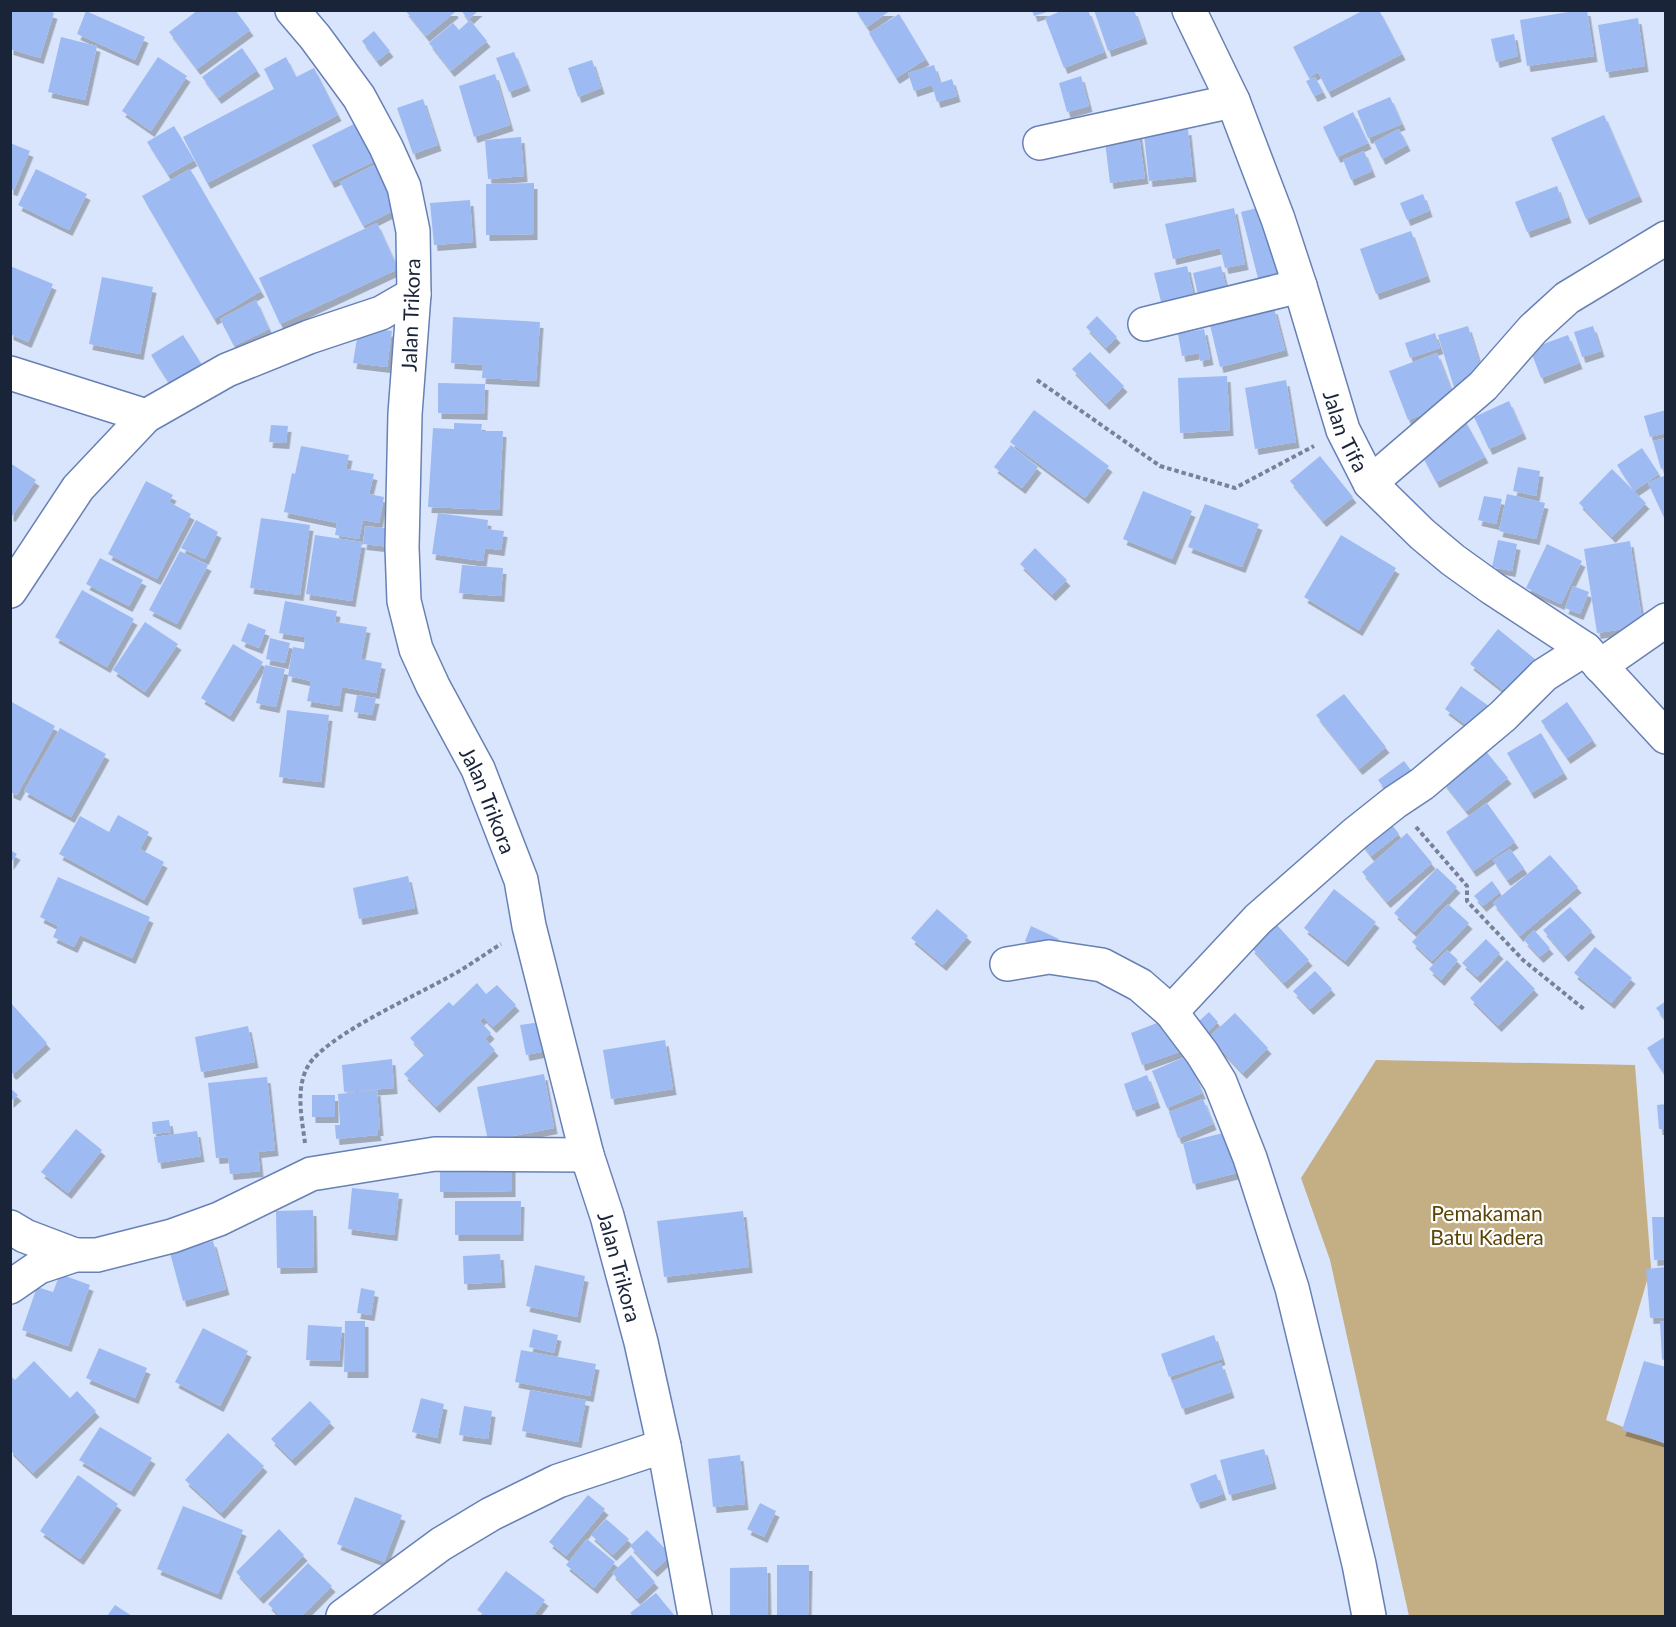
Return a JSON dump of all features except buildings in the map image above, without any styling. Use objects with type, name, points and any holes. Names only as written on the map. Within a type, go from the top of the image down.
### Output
[{"type":"street","name":"Jalan Trikora","points":[[292,10],[315,37],[358,97],[386,147],[404,187],[413,231],[414,294],[405,414],[402,547],[404,601],[416,649],[433,686],[478,769],[521,880],[529,926],[587,1155],[607,1216],[641,1342],[664,1446],[695,1617]]},
{"type":"street","name":"Jalan Tifa","points":[[1189,10],[1233,101],[1278,219],[1343,430],[1370,483],[1422,534],[1453,560],[1593,658],[1665,737]]},
{"type":"street","points":[[1040,143],[1233,101]]},
{"type":"street","points":[[1370,483],[1484,386],[1533,329],[1567,298],[1665,238]]},
{"type":"street","points":[[1145,324],[1300,286]]},
{"type":"street","points":[[10,591],[78,488],[146,416],[227,370],[309,337],[381,313],[414,294]]},
{"type":"street","points":[[10,373],[146,416]]},
{"type":"street","points":[[1171,1012],[1258,920],[1395,802],[1422,784],[1503,716],[1544,675],[1593,658],[1665,620]]},
{"type":"street","points":[[1007,964],[1049,957],[1102,965],[1140,985],[1171,1012],[1202,1053],[1220,1082],[1250,1158],[1292,1288],[1359,1564],[1369,1617]]},
{"type":"street","points":[[10,1287],[39,1267],[75,1256],[97,1255],[172,1236],[229,1215],[311,1174],[435,1154],[587,1155]]},
{"type":"street","points":[[10,1227],[25,1236],[75,1256]]},
{"type":"street","points":[[343,1617],[441,1544],[491,1514],[558,1481],[664,1446]]},
{"type":"path","points":[[1037,380],[1160,466],[1234,489],[1343,430]]},
{"type":"path","points":[[1395,802],[1467,886],[1467,901],[1523,960],[1585,1010]]},
{"type":"path","points":[[311,1174],[300,1102],[302,1083],[308,1066],[321,1050],[340,1036],[456,974],[529,926]]},
{"type":"green space","name":"Pemakaman Batu Kadera","points":[[1376,1060],[1635,1065],[1651,1267],[1606,1420],[1665,1444],[1665,1616],[1409,1616],[1330,1260],[1301,1178]]}]
